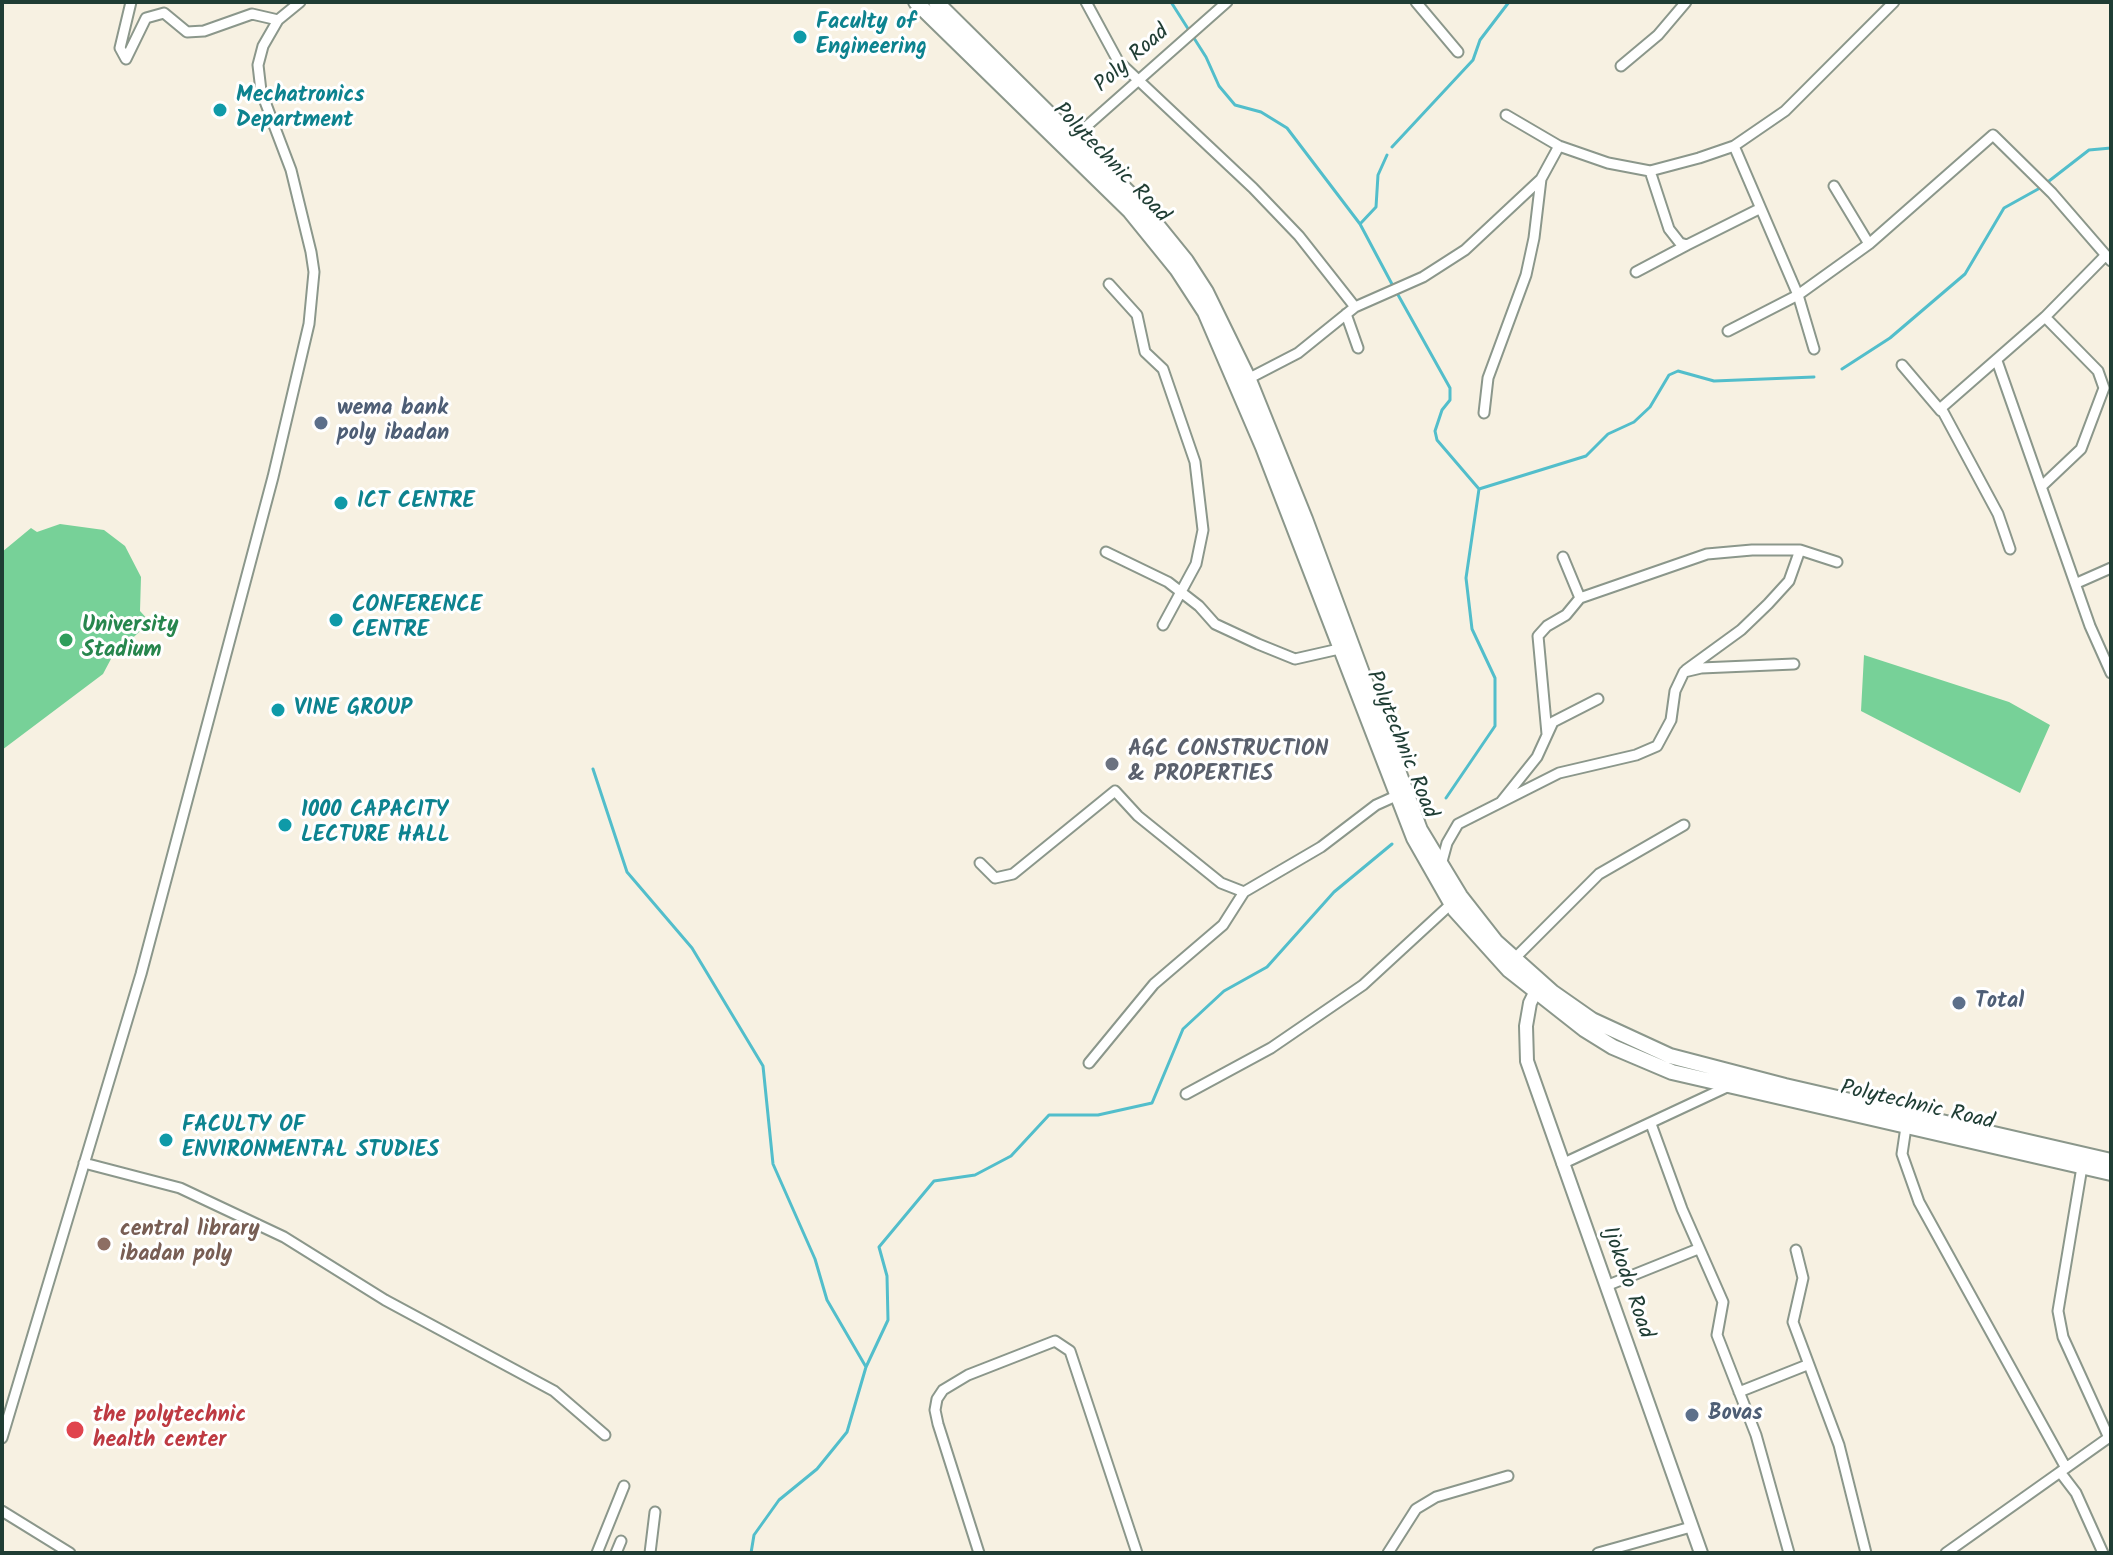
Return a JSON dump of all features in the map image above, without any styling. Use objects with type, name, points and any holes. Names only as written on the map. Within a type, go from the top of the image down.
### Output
[{"type":"main road","name":"Polytechnic Road","points":[[916,2],[935,8],[1068,143],[1139,203],[1186,261],[1224,324],[1339,649],[1396,796],[1414,838],[1451,904],[1486,948],[1627,1053],[1672,1072],[2111,1173]]},
{"type":"main road","name":"Polytechnic Road","points":[[1243,382],[1305,519],[1420,830],[1482,925],[1543,992],[1617,1033],[1711,1069],[2111,1161]]},
{"type":"main road","name":"Ijokodo Road","points":[[1543,992],[1527,1023],[1527,1061],[1701,1553]]},
{"type":"street","points":[[131,2],[120,48],[126,59],[146,18],[164,13],[187,32],[204,31],[252,14],[278,20]]},
{"type":"street","points":[[2,1438],[141,974],[273,477],[309,324],[314,272],[311,252],[291,170],[261,91],[258,65],[263,46],[278,20],[300,2]]},
{"type":"street","points":[[1086,2],[1113,53],[1136,80],[1262,198],[1330,273],[1355,307]]},
{"type":"street","name":"Poly Road","points":[[1068,143],[1227,2]]},
{"type":"street","points":[[1416,2],[1458,52]]},
{"type":"street","points":[[1621,66],[1658,35],[1686,2]]},
{"type":"street","points":[[1506,115],[1559,146],[1608,163],[1650,171],[1734,146],[1785,111],[1894,2]]},
{"type":"street","points":[[1728,331],[1798,295],[1869,244],[1993,135],[2052,193],[2108,258],[1941,411]]},
{"type":"street","points":[[1243,382],[1298,353],[1355,307],[1423,277],[1465,250],[1541,179],[1559,146]]},
{"type":"street","points":[[1734,146],[1798,295],[1814,349]]},
{"type":"street","points":[[1650,171],[1669,229],[1680,243],[1687,245]]},
{"type":"street","points":[[1484,413],[1488,378],[1526,275],[1541,179]]},
{"type":"street","points":[[1834,186],[1869,244]]},
{"type":"street","points":[[1636,272],[1759,209]]},
{"type":"street","points":[[1109,284],[1137,315],[1145,352],[1163,369],[1195,462],[1203,530],[1196,564],[1163,625]]},
{"type":"street","points":[[1346,314],[1358,348]]},
{"type":"street","points":[[2043,485],[2081,449],[2104,388],[2098,371],[2045,317]]},
{"type":"street","points":[[1997,361],[2111,673]]},
{"type":"street","points":[[1902,365],[1941,411],[1989,496],[2010,549]]},
{"type":"street","points":[[1441,865],[1447,843],[1458,824],[1559,773],[1636,755],[1657,746],[1671,720],[1675,691],[1684,672],[1741,630],[1768,604],[1789,581],[1800,550]]},
{"type":"street","points":[[1547,734],[1538,636],[1566,615],[1580,598],[1707,554],[1800,550],[1837,562]]},
{"type":"street","points":[[1106,552],[1183,593],[1215,624],[1295,659],[1339,649]]},
{"type":"street","points":[[1563,557],[1580,598]]},
{"type":"street","points":[[2077,583],[2111,568]]},
{"type":"street","points":[[1684,672],[1701,668],[1794,664]]},
{"type":"street","points":[[1498,804],[1537,757],[1547,734],[1561,715],[1598,699]]},
{"type":"street","points":[[980,863],[995,878],[1013,874],[1115,791],[1138,816],[1221,883],[1244,892]]},
{"type":"street","points":[[1089,1063],[1154,984],[1223,925],[1244,892],[1321,847],[1376,805],[1396,796]]},
{"type":"street","points":[[1514,959],[1599,874],[1684,825]]},
{"type":"street","points":[[1186,1094],[1271,1048],[1363,985],[1451,904]]},
{"type":"street","points":[[1562,1164],[1729,1086]]},
{"type":"street","points":[[1651,1124],[1698,1249],[1723,1302],[1717,1335],[1756,1435],[1789,1553]]},
{"type":"street","points":[[1906,1127],[1902,1154],[1919,1202],[2076,1493],[2103,1553]]},
{"type":"street","points":[[84,1163],[180,1188],[284,1237],[385,1300],[554,1391],[605,1435]]},
{"type":"street","points":[[1946,1553],[2110,1437],[2063,1337],[2058,1311],[2082,1167]]},
{"type":"street","points":[[1606,1286],[1698,1249]]},
{"type":"street","points":[[1796,1250],[1803,1278],[1793,1322],[1839,1445],[1866,1553]]},
{"type":"street","points":[[979,1553],[938,1424],[937,1399],[943,1390],[968,1375],[1055,1341],[1070,1351],[1137,1553]]},
{"type":"street","points":[[1739,1392],[1807,1365]]},
{"type":"street","points":[[1388,1553],[1416,1509],[1436,1497],[1508,1476]]},
{"type":"street","points":[[597,1553],[624,1486]]},
{"type":"street","points":[[2,1511],[70,1553]]},
{"type":"street","points":[[650,1553],[655,1512]]},
{"type":"street","points":[[1598,1553],[1691,1527]]},
{"type":"street","points":[[616,1553],[621,1541]]},
{"type":"green space","name":"University Stadium","points":[[60,524],[104,530],[125,546],[141,577],[140,611],[150,622],[112,657],[103,674],[2,750],[2,552],[31,528],[37,532]]},
{"type":"green space","points":[[1864,655],[2009,702],[2050,725],[2020,793],[1861,711]]},
{"type":"waterway","points":[[1171,2],[1206,57],[1219,86],[1235,105],[1261,112],[1287,128],[1360,224],[1393,286]]},
{"type":"waterway","points":[[1392,147],[1473,60],[1480,40],[1509,2]]},
{"type":"waterway","points":[[1842,369],[1890,338],[1965,274],[2004,208],[2040,188],[2089,150],[2111,148]]},
{"type":"waterway","points":[[1360,224],[1376,207],[1378,175],[1387,155]]},
{"type":"waterway","points":[[1397,293],[1450,388],[1450,400],[1442,410],[1435,431],[1437,440],[1479,489],[1466,578],[1472,629],[1495,678],[1495,726],[1446,798]]},
{"type":"waterway","points":[[1479,489],[1586,456],[1608,434],[1634,422],[1650,407],[1669,375],[1678,371],[1714,381],[1814,377]]},
{"type":"waterway","points":[[593,769],[627,872],[692,948],[763,1066],[773,1164],[815,1259],[827,1300],[866,1367]]},
{"type":"waterway","points":[[751,1553],[754,1535],[779,1500],[817,1469],[847,1432],[866,1367],[888,1320],[887,1276],[879,1247],[934,1181],[975,1175],[1011,1156],[1049,1115],[1098,1115],[1152,1103],[1183,1029],[1224,991],[1267,967],[1334,892],[1392,844]]},
{"type":"place","name":"Faculty of Engineering","points":[[800,37]]},
{"type":"place","name":"Mechatronics Department","points":[[220,110]]},
{"type":"place","name":"wema bank poly ibadan","points":[[321,423]]},
{"type":"place","name":"ICT CENTRE","points":[[341,503]]},
{"type":"place","name":"CONFERENCE CENTRE","points":[[336,620]]},
{"type":"place","name":"University Stadium","points":[[66,640]]},
{"type":"place","name":"VINE GROUP","points":[[278,710]]},
{"type":"place","name":"AGC CONSTRUCTION & PROPERTIES","points":[[1112,764]]},
{"type":"place","name":"1000 CAPACITY LECTURE HALL","points":[[285,825]]},
{"type":"place","name":"Total","points":[[1959,1003]]},
{"type":"place","name":"FACULTY OF ENVIRONMENTAL STUDIES","points":[[166,1140]]},
{"type":"place","name":"central library ibadan poly","points":[[104,1244]]},
{"type":"place","name":"Bovas","points":[[1692,1415]]},
{"type":"place","name":"the polytechnic health center","points":[[75,1430]]}]
